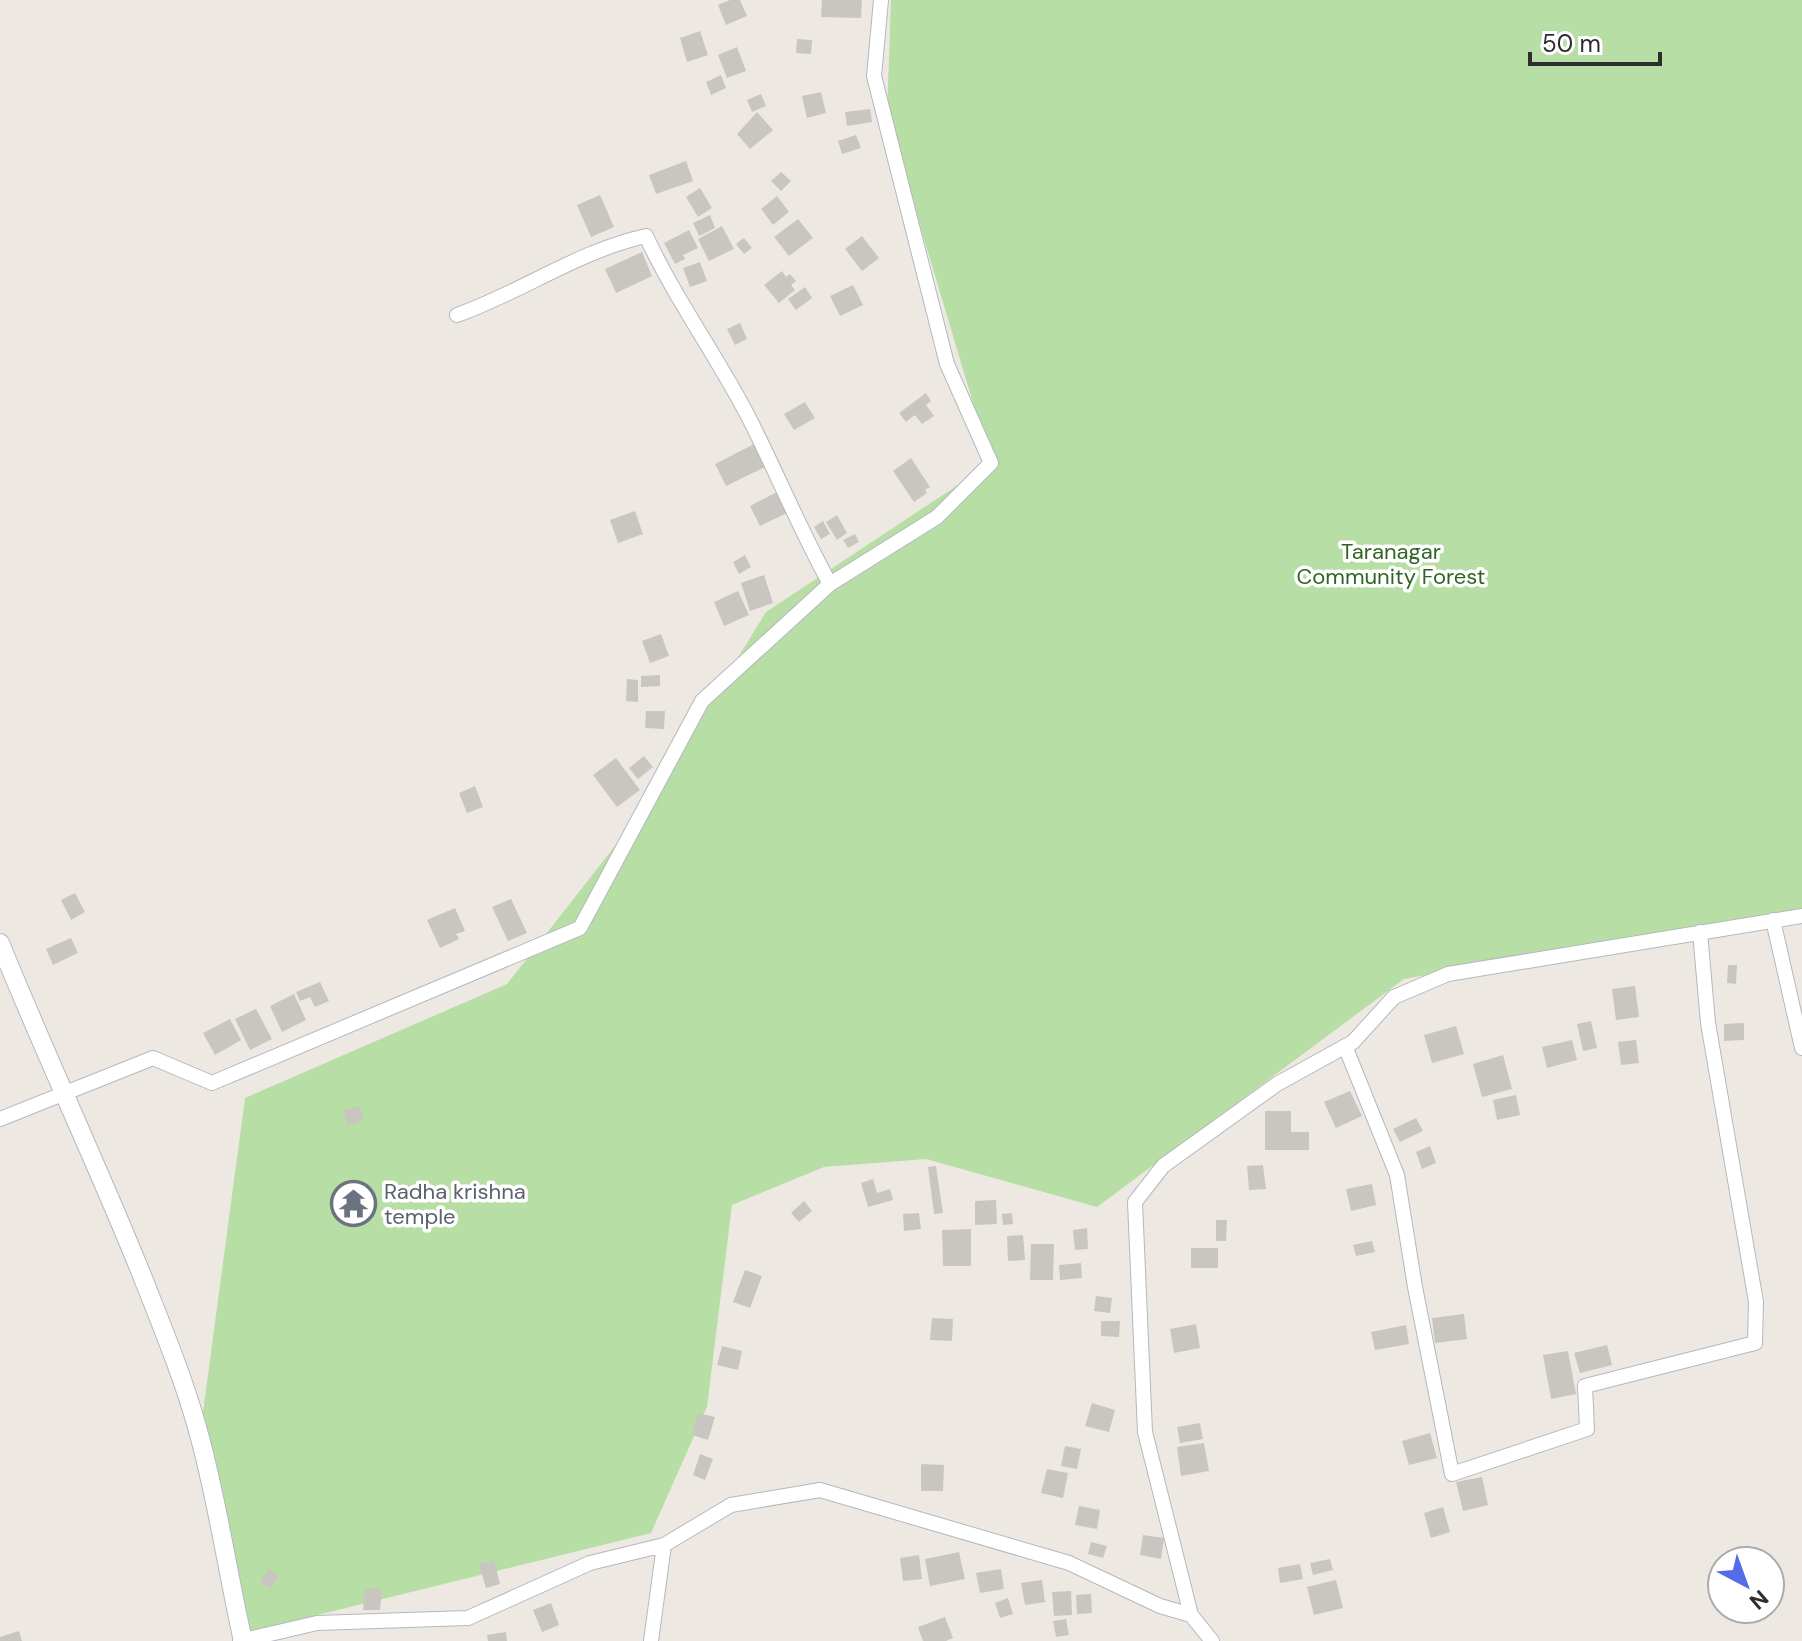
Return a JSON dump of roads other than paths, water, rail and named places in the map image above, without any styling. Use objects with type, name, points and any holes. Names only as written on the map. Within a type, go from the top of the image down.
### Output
[{"type":"street","points":[[0,1119],[153,1058],[212,1083],[580,928],[702,701],[830,584],[937,517],[991,463],[947,364],[874,76],[881,0]]},
{"type":"street","points":[[457,315],[485,305],[549,272],[618,242],[646,236],[665,277],[748,417],[830,584]]},
{"type":"street","points":[[1212,1641],[1191,1615],[1145,1432],[1135,1202],[1163,1166],[1277,1084],[1353,1042],[1394,997],[1448,974],[1802,916]]},
{"type":"street","points":[[1773,920],[1802,1048]]},
{"type":"street","points":[[1345,1046],[1397,1175],[1420,1317],[1452,1474],[1587,1429],[1585,1386],[1755,1343],[1756,1302],[1708,1023],[1700,932]]},
{"type":"street","points":[[0,943],[100,1171],[169,1342],[197,1426],[242,1641],[317,1623],[468,1618],[590,1563],[664,1545],[731,1505],[820,1490],[1069,1563],[1160,1606],[1191,1615]]},
{"type":"street","points":[[651,1641],[664,1545]]},
{"type":"place","name":"Radha krishna temple","points":[[353,1204]]},
{"type":"park label","name":"Taranagar Community Forest","points":[[1391,564]]}]
